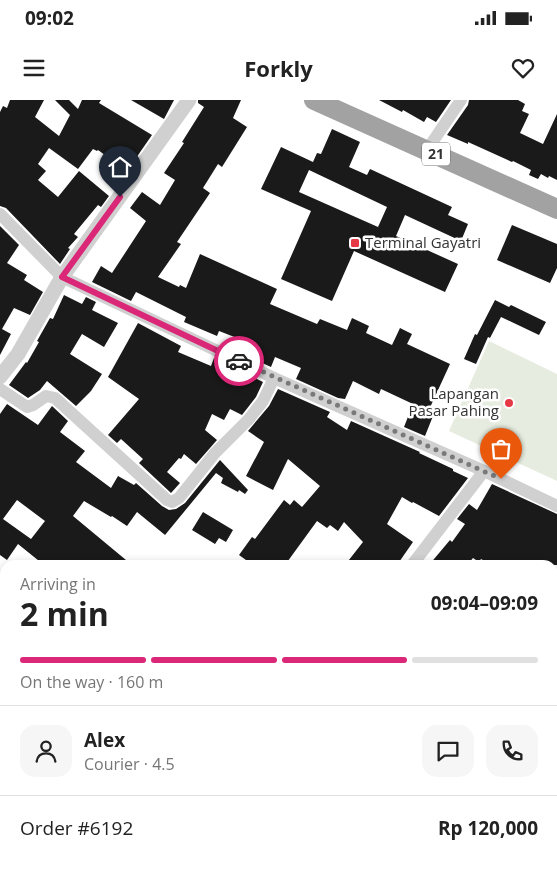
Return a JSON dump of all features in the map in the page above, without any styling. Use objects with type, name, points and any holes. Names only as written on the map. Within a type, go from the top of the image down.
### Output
[{"type":"highway","name":"21","points":[[314,100],[557,209]]},
{"type":"street","points":[[0,377],[18,354],[62,277],[189,100]]},
{"type":"street","points":[[427,150],[461,100]]},
{"type":"street","points":[[0,214],[62,277],[274,378],[484,471],[557,506]]},
{"type":"street","points":[[0,389],[27,407],[46,396],[54,398],[167,500],[172,502],[179,498],[215,453],[249,419],[263,401],[274,378]]},
{"type":"street","points":[[416,560],[484,471]]},
{"type":"shaded area","name":"Lapangan Pasar Pahing","points":[[489,341],[557,374],[557,481],[449,431]]},
{"type":"building","points":[[10,100],[44,100],[35,117],[59,136],[70,115],[55,100],[69,100],[78,109],[82,100],[101,100],[99,103],[152,135],[127,171],[98,150],[93,149],[78,169],[49,148],[38,164],[46,171],[38,180],[58,197],[79,171],[109,196],[101,207],[98,205],[74,234],[78,237],[68,248],[70,249],[60,264],[6,208],[0,206],[0,112],[3,106],[7,108]]},
{"type":"building","points":[[131,100],[174,100],[164,119]]},
{"type":"building","points":[[198,100],[241,100],[233,118],[247,127],[222,167],[218,164],[203,188],[210,193],[177,242],[181,244],[158,277],[179,287],[180,285],[186,288],[200,254],[277,289],[270,304],[317,324],[320,319],[347,330],[352,318],[369,326],[366,333],[392,345],[400,328],[412,334],[407,344],[450,364],[427,414],[433,416],[425,436],[404,427],[413,404],[381,389],[379,394],[353,381],[345,399],[338,398],[296,379],[301,368],[275,357],[271,367],[258,361],[262,352],[254,348],[255,345],[219,331],[217,336],[184,322],[186,317],[136,292],[131,301],[92,282],[101,266],[112,273],[146,221],[130,208],[142,192],[160,205],[175,180],[164,173],[184,143],[182,142],[204,107],[198,103]]},
{"type":"building","points":[[379,100],[451,100],[436,122],[427,117],[424,122],[403,110],[402,112]]},
{"type":"building","points":[[469,100],[518,100],[525,104],[522,111],[529,114],[520,133],[543,144],[557,114],[557,180],[541,174],[538,179],[529,175],[531,170],[513,161],[447,135],[468,105]]},
{"type":"building","points":[[332,129],[360,142],[349,167],[367,175],[370,169],[452,207],[448,215],[468,224],[461,241],[405,215],[396,236],[458,264],[445,292],[354,251],[332,301],[281,279],[311,211],[261,189],[281,147],[313,162],[317,153],[321,154]],"holes":[[[309,170],[387,207],[378,227],[299,192]]]},
{"type":"building","points":[[512,225],[557,244],[557,268],[550,283],[497,260]]},
{"type":"building","points":[[0,226],[19,245],[7,263],[27,275],[24,280],[43,292],[30,315],[14,308],[2,329],[11,334],[0,355]]},
{"type":"building","points":[[64,295],[82,304],[86,297],[96,302],[92,310],[118,323],[104,347],[82,334],[70,354],[102,374],[91,391],[76,406],[47,381],[40,390],[28,398],[9,385],[27,363],[50,318],[53,319]]},
{"type":"building","points":[[495,300],[509,307],[511,305],[546,322],[539,335],[501,317],[490,338],[488,337],[476,364],[464,359],[475,334],[477,335]]},
{"type":"building","points":[[138,323],[181,346],[178,352],[211,366],[214,358],[263,382],[256,397],[242,415],[230,409],[224,420],[212,414],[205,430],[217,440],[196,464],[184,454],[181,459],[179,458],[167,472],[180,483],[171,493],[139,463],[143,459],[121,439],[117,443],[108,435],[139,399],[108,377]]},
{"type":"building","points":[[278,389],[330,412],[327,417],[347,430],[351,421],[420,452],[468,478],[439,516],[402,497],[387,524],[413,542],[400,560],[349,560],[363,542],[344,522],[338,531],[330,525],[327,528],[317,521],[289,560],[246,560],[239,555],[252,537],[255,539],[284,500],[290,505],[294,500],[302,507],[320,486],[288,459],[273,490],[246,476],[264,442],[248,431],[269,406]]},
{"type":"building","points":[[7,404],[38,425],[52,406],[68,421],[60,432],[85,451],[76,462],[111,488],[118,476],[134,485],[136,483],[169,510],[176,509],[185,503],[220,460],[248,490],[245,494],[221,483],[223,478],[216,473],[165,535],[137,512],[127,526],[84,501],[73,516],[126,560],[38,560],[18,544],[7,560],[0,555],[0,414]],"holes":[[[17,500],[45,521],[31,539],[3,519]]]},
{"type":"building","points":[[492,484],[557,514],[557,560],[476,560],[473,558],[471,560],[433,560],[450,540],[452,542],[465,524],[457,519],[469,504],[477,510]]},
{"type":"building","points":[[203,512],[233,530],[226,542],[219,538],[215,544],[192,530]]},
{"type":"way so far","points":[[239,361],[501,479]]},
{"type":"place","name":"Terminal Gayatri","points":[[355,243]]},
{"type":"place","name":"Lapangan Pasar Pahing","points":[[509,403]]},
{"type":"route","points":[[120,197],[62,277],[239,361]]}]
